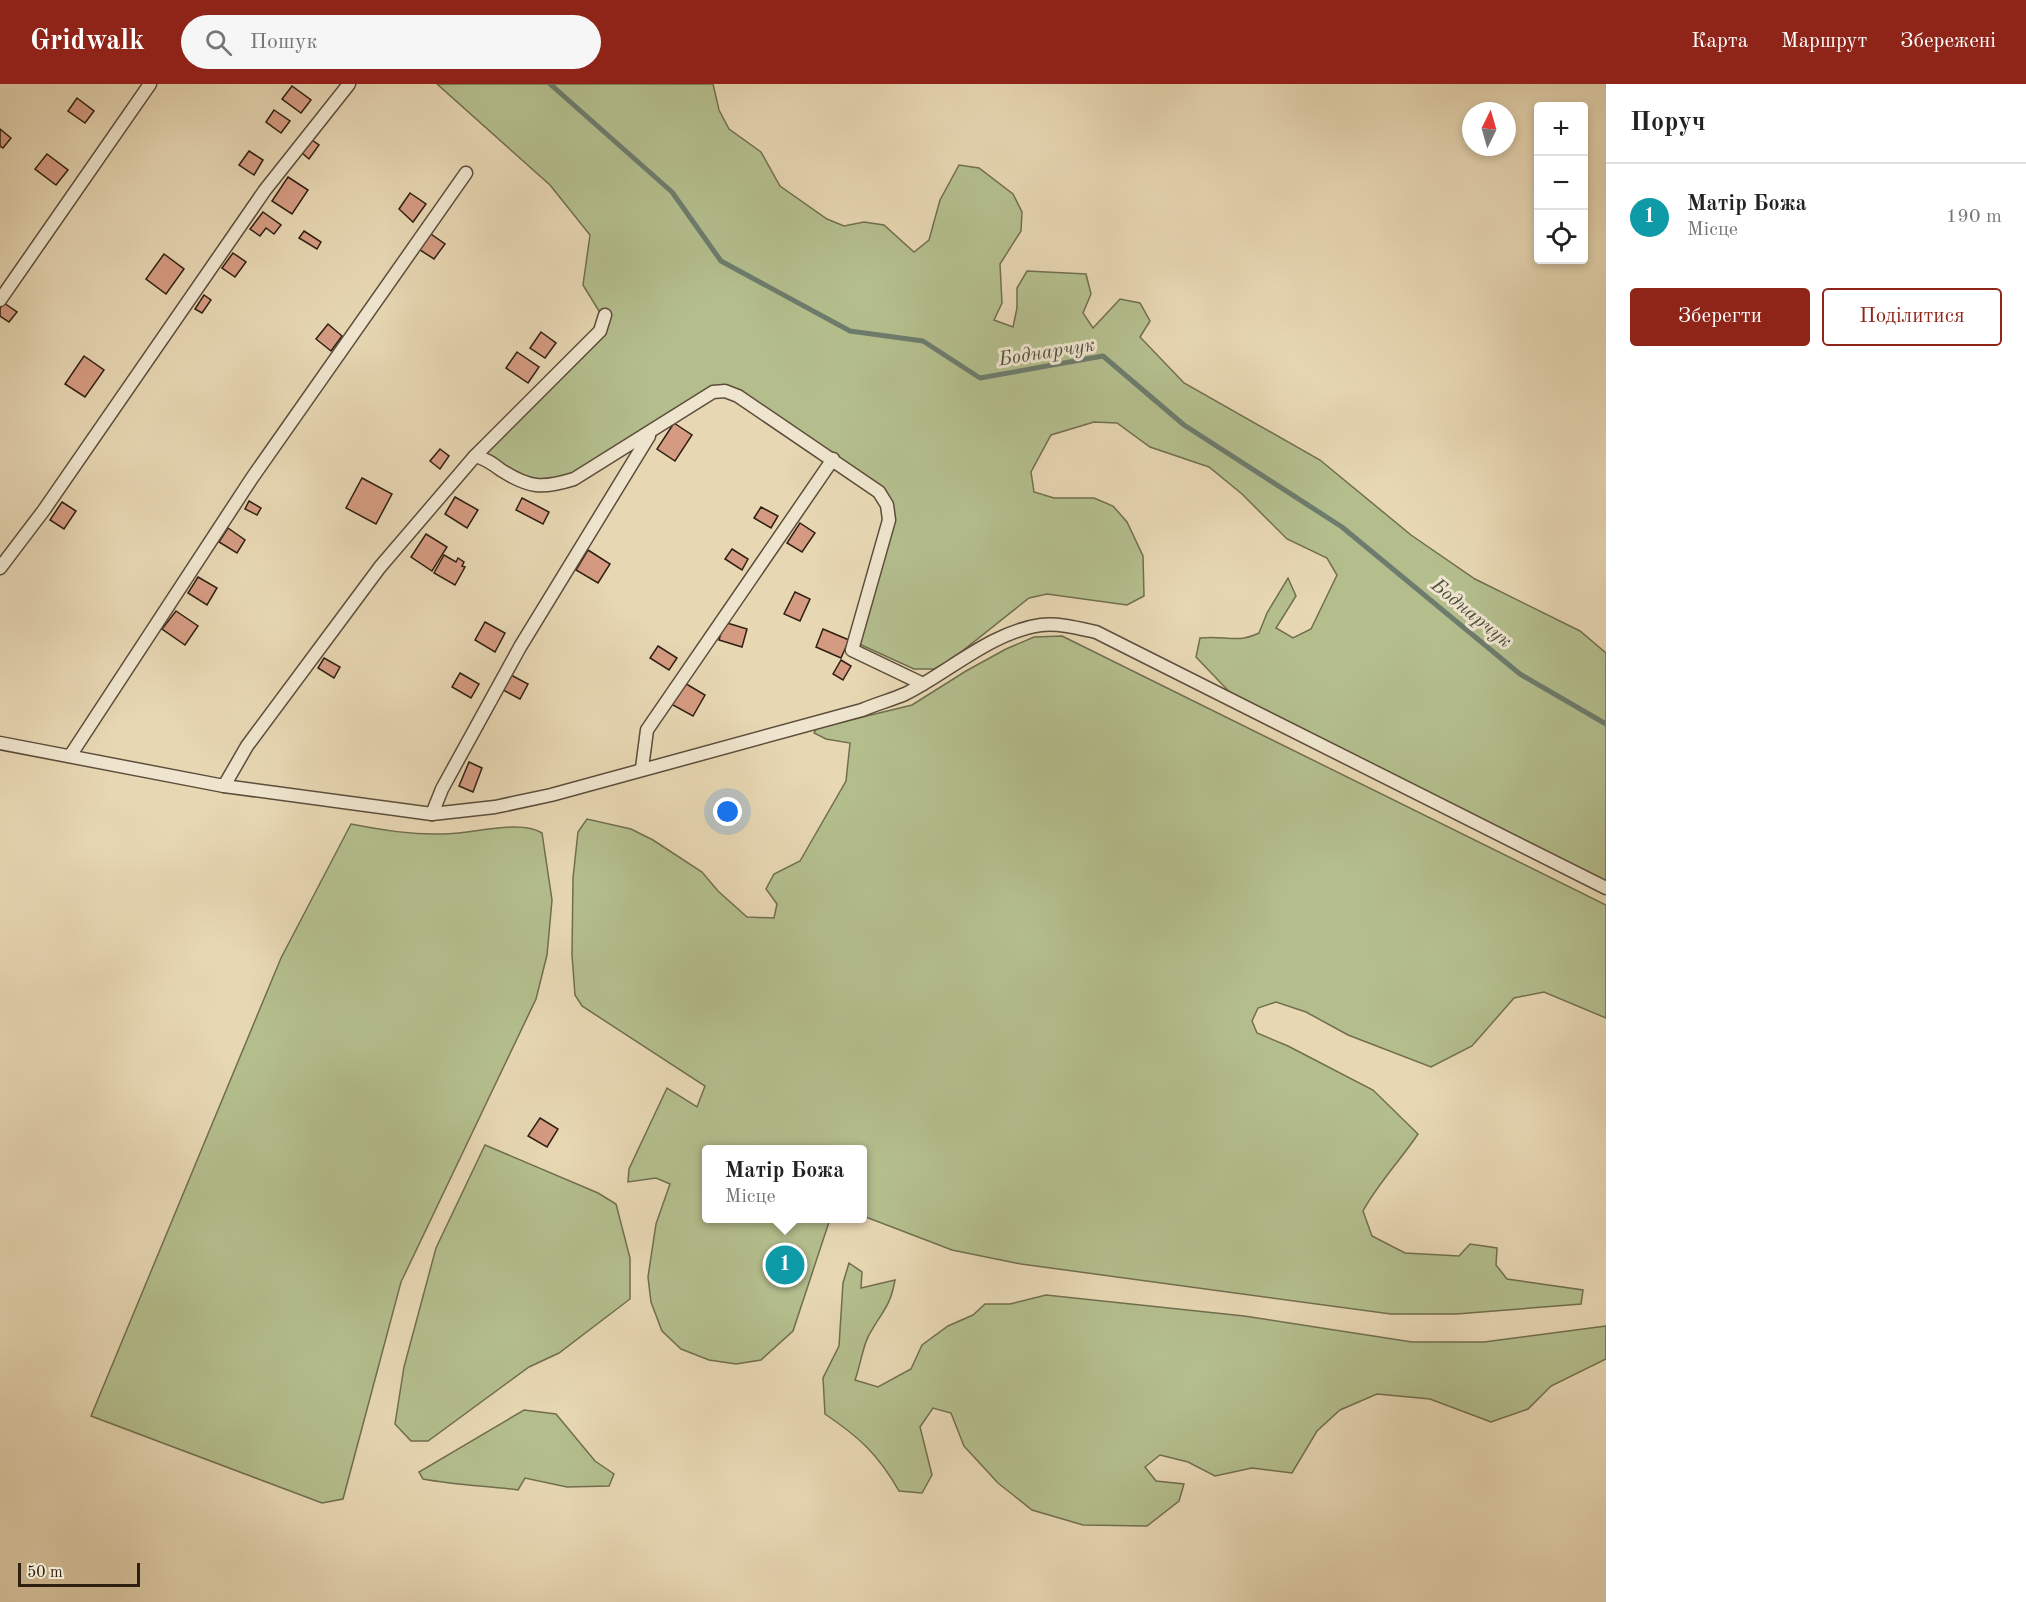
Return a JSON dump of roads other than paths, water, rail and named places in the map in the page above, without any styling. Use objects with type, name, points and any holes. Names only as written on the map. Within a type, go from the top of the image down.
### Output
[{"type":"street","points":[[0,300],[150,84]]},
{"type":"street","points":[[0,568],[44,510],[265,190],[349,84]]},
{"type":"street","points":[[70,756],[252,478],[466,173]]},
{"type":"street","points":[[224,786],[247,746],[380,567],[476,456],[600,331],[605,315]]},
{"type":"street","points":[[476,456],[483,458],[519,482],[552,486],[574,479],[651,433],[713,392],[725,391],[738,396],[879,492],[887,505],[889,520],[852,650],[923,684]]},
{"type":"street","points":[[432,814],[442,789],[520,647],[651,433]]},
{"type":"street","points":[[642,768],[647,730],[833,459]]},
{"type":"street","points":[[0,743],[224,786],[432,814],[495,807],[551,795],[642,768],[862,710],[923,684],[987,646],[1017,632],[1041,625],[1065,625],[1096,632],[1606,888]]},
{"type":"waterway","name":"Боднарчук","points":[[550,84],[672,192],[721,261],[850,331],[923,341],[980,378],[1103,356],[1184,425],[1342,527],[1520,674],[1606,724]]},
{"type":"place","name":"Матір Божа","points":[[785,1265]]}]
